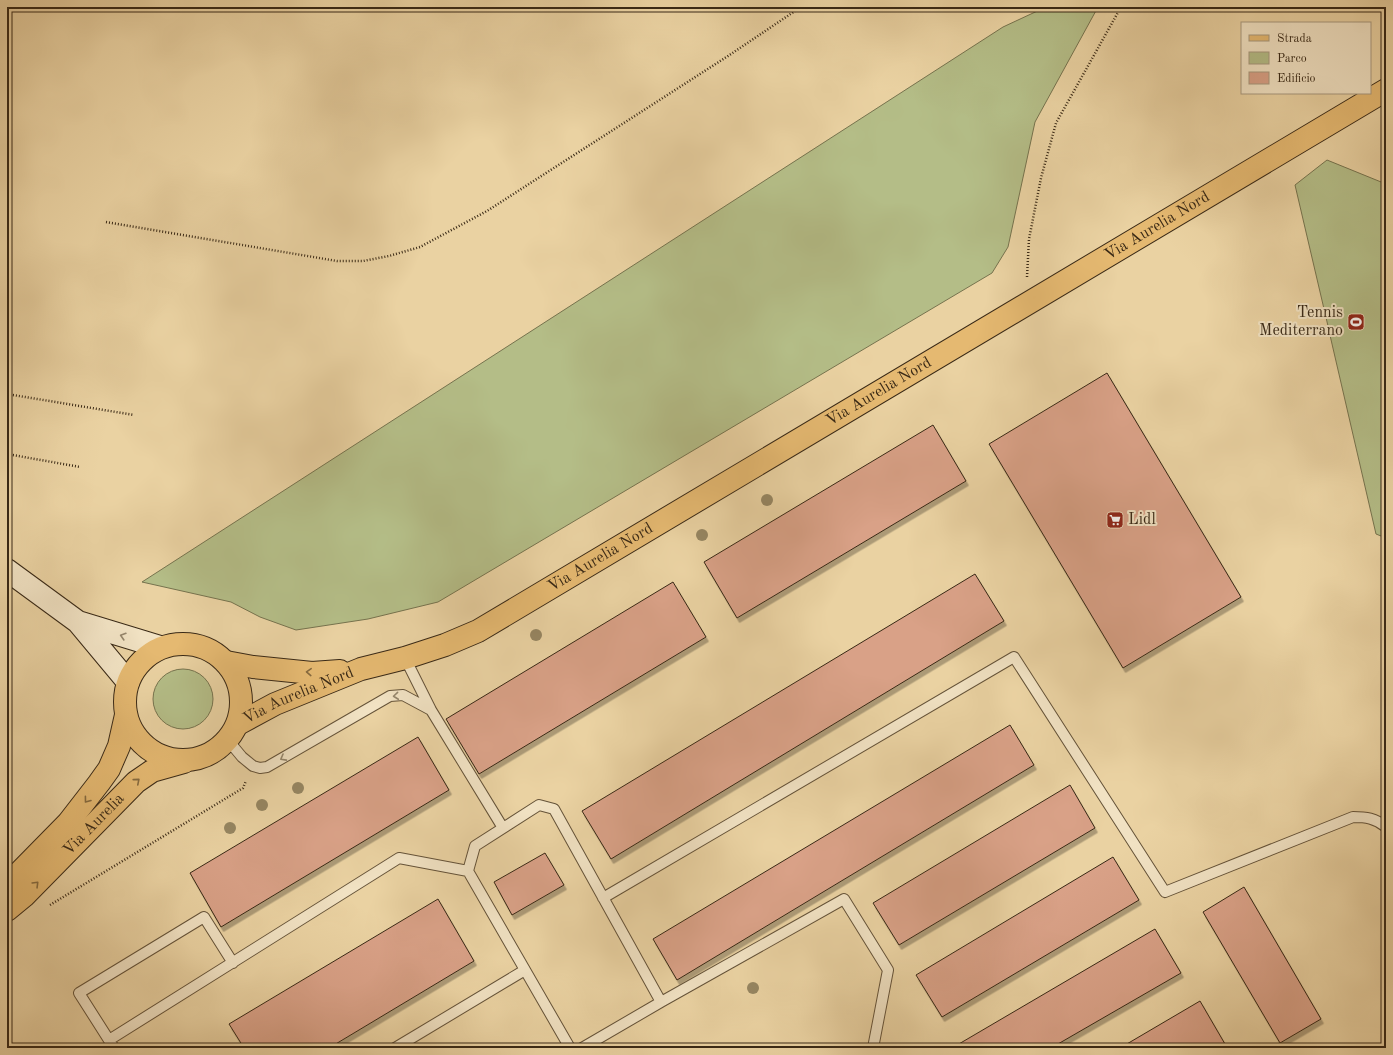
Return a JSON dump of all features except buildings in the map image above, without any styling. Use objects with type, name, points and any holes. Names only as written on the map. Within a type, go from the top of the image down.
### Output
[{"type":"main road","name":"Via Aurelia Nord","points":[[235,729],[275,704],[361,669],[405,658],[445,645],[484,628],[1386,90]]},
{"type":"main road","points":[[7,570],[78,622],[128,682]]},
{"type":"main road","points":[[78,622],[160,647]]},
{"type":"main road","points":[[7,885],[72,818],[109,769],[124,730],[126,715],[125,696],[128,682],[134,670],[145,656],[160,647],[171,644],[195,644],[206,648],[217,654],[226,662],[238,680],[241,691],[241,708],[235,729],[225,743],[216,750],[193,760],[166,758],[154,753],[139,739],[126,715]]},
{"type":"main road","name":"Via Aurelia Nord","points":[[226,662],[253,667],[312,673],[361,669]]},
{"type":"main road","name":"Via Aurelia","points":[[7,910],[24,896],[120,797],[142,777],[152,771],[193,760]]},
{"type":"lane","points":[[603,898],[1014,657],[1165,892],[1353,817],[1367,817],[1378,821],[1386,827]]},
{"type":"lane","points":[[405,658],[431,710],[503,828]]},
{"type":"lane","points":[[235,729],[232,744],[235,750],[253,766],[260,768],[267,767],[390,696],[403,695],[431,710]]},
{"type":"lane","points":[[570,1048],[468,871],[475,846],[540,805],[554,809],[661,1002]]},
{"type":"lane","points":[[233,962],[204,917],[79,993],[111,1044],[233,962],[399,858],[468,871]]},
{"type":"lane","points":[[582,1048],[844,899],[888,970],[873,1048]]},
{"type":"lane","points":[[395,1048],[525,970]]},
{"type":"path","points":[[106,222],[337,261],[363,261],[389,256],[420,247],[487,211],[728,56],[801,7]]},
{"type":"path","points":[[1025,306],[1030,239],[1041,178],[1056,123],[1121,7]]},
{"type":"path","points":[[7,394],[134,415]]},
{"type":"path","points":[[7,454],[80,467]]},
{"type":"path","points":[[49,905],[243,788],[253,766]]},
{"type":"green space","points":[[1046,7],[1098,7],[1035,122],[1008,247],[992,273],[438,602],[368,619],[296,630],[260,617],[231,602],[142,582],[1003,27]]},
{"type":"green space","name":"Tennis Mediterrano","points":[[1327,160],[1386,184],[1386,538],[1376,534],[1329,331],[1326,329],[1328,326],[1295,185]]},
{"type":"green space","points":[[177,669],[189,669],[200,674],[208,682],[213,693],[211,711],[200,724],[189,729],[177,729],[166,724],[158,716],[153,705],[153,693],[158,682],[166,674]]},
{"type":"place","name":"Tennis Mediterrano","points":[[1356,322]]},
{"type":"place","name":"Lidl","points":[[1115,520]]}]
